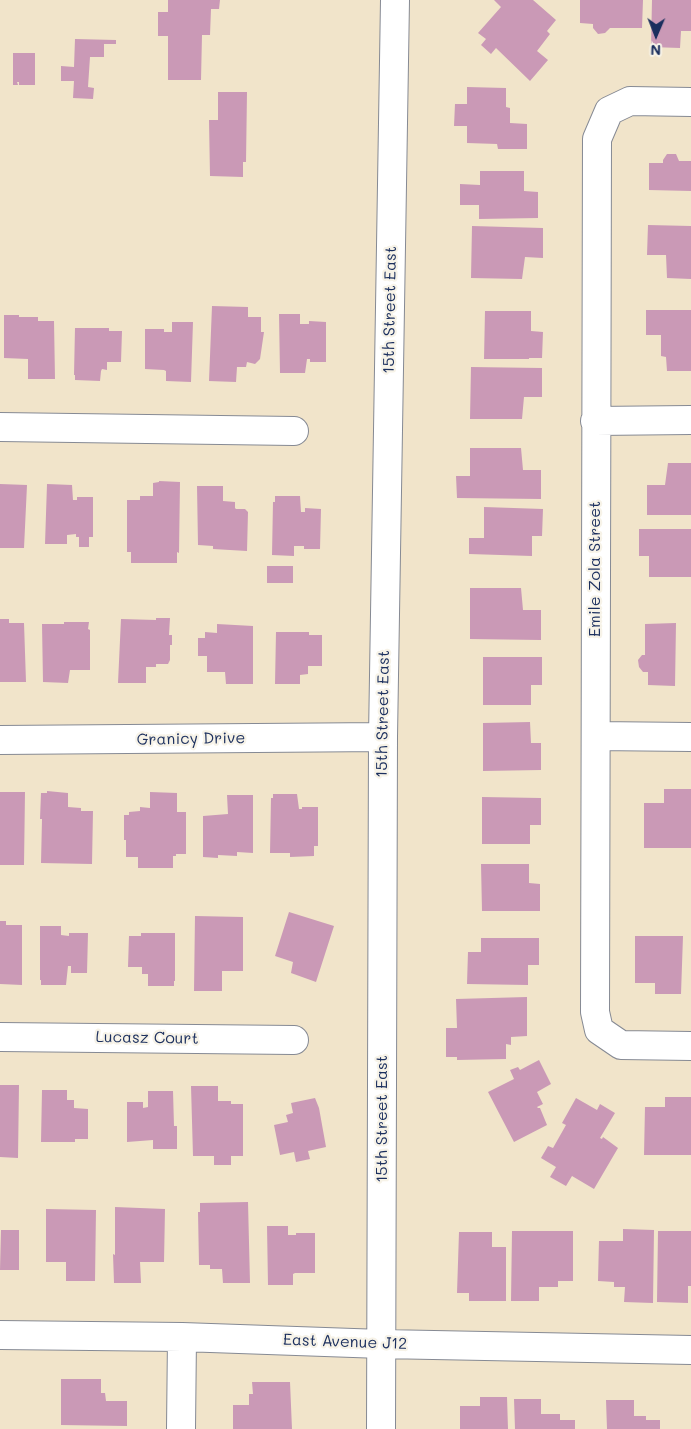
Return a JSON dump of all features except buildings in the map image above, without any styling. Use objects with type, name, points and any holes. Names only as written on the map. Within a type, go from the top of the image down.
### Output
[{"type":"street","name":"15th Street East","points":[[381,1429],[383,737],[395,0]]},
{"type":"street","name":"Emile Zola Street","points":[[691,102],[630,101],[609,111],[597,139],[595,421],[595,1012],[599,1030],[621,1045],[691,1046]]},
{"type":"street","points":[[595,421],[691,420]]},
{"type":"street","points":[[0,427],[294,431]]},
{"type":"street","points":[[596,736],[691,737]]},
{"type":"street","name":"Granicy Drive","points":[[0,740],[383,737]]},
{"type":"street","name":"Lucasz Court","points":[[0,1037],[294,1040]]},
{"type":"street","name":"East Avenue J12","points":[[0,1335],[182,1337],[382,1344],[691,1350]]},
{"type":"street","points":[[181,1429],[182,1337]]}]
